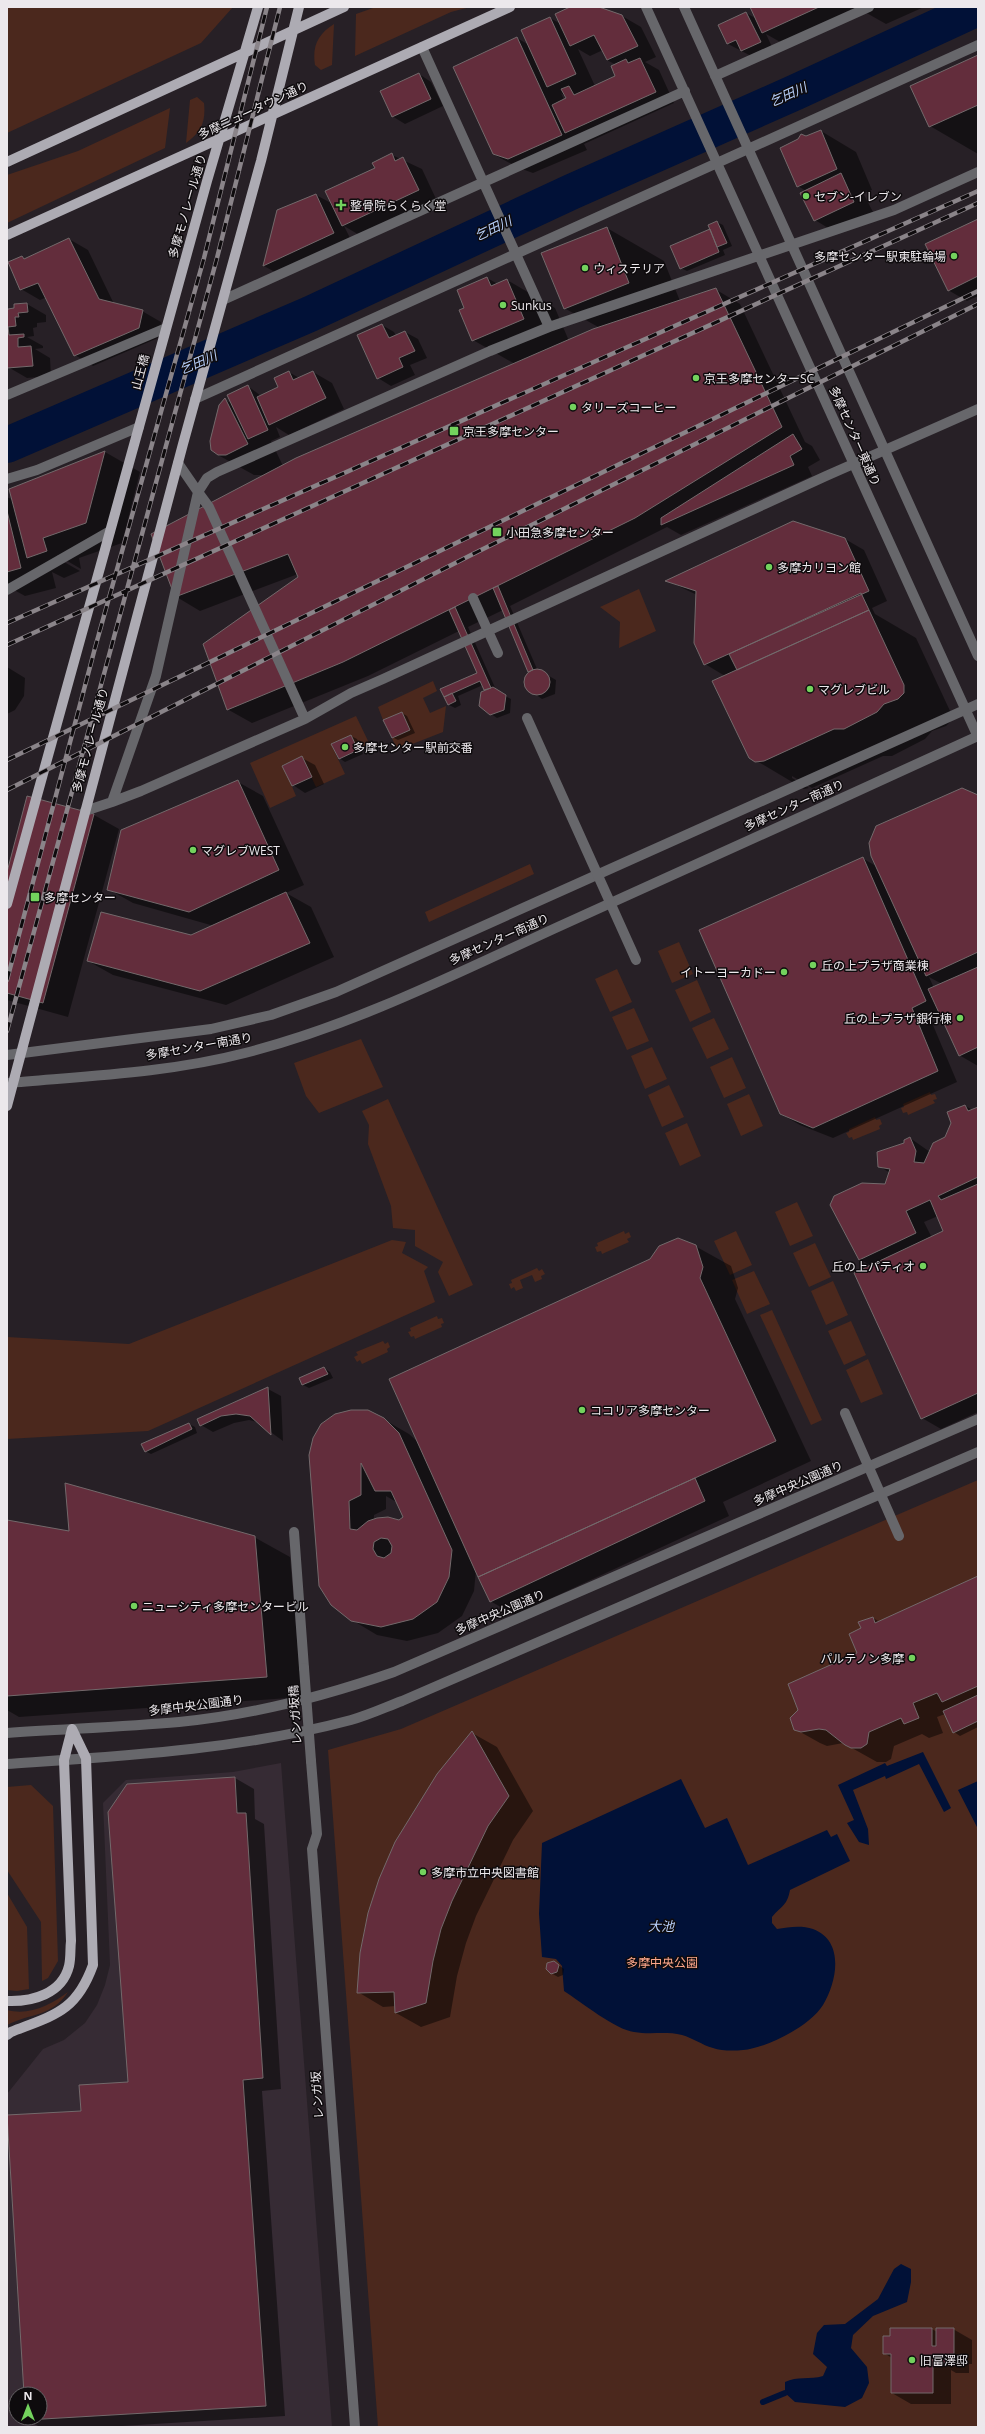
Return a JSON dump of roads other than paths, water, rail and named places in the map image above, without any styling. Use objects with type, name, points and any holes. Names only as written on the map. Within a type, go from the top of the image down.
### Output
[{"type":"main road","name":"多摩モノレール通り","points":[[162,344],[258,7]]},
{"type":"main road","points":[[223,300],[273,115],[299,7]]},
{"type":"main road","points":[[7,162],[344,7]]},
{"type":"main road","name":"多摩ニュータウン通り","points":[[7,235],[510,7]]},
{"type":"main road","name":"多摩モノレール通り","points":[[7,1106],[10,1083],[21,1052],[178,462],[223,300]]},
{"type":"main road","name":"山王橋","points":[[139,427],[162,344]]},
{"type":"main road","points":[[7,904],[139,427]]},
{"type":"main road","points":[[7,2035],[54,2015],[69,2005],[84,1987],[93,1964],[86,1758],[72,1729]]},
{"type":"main road","points":[[7,2001],[25,2002],[45,1996],[61,1981],[69,1966],[71,1941],[64,1760],[72,1729]]},
{"type":"street","points":[[223,300],[685,91],[646,7]]},
{"type":"street","points":[[684,7],[715,76],[869,7]]},
{"type":"street","points":[[195,399],[978,45]]},
{"type":"street","points":[[422,47],[549,327]]},
{"type":"street","name":"多摩センター東通り","points":[[715,76],[978,656]]},
{"type":"street","name":"多摩センター東通り","points":[[685,91],[978,736]]},
{"type":"street","points":[[112,802],[156,676],[198,492],[207,478],[217,472],[468,360],[549,327],[894,210],[978,172]]},
{"type":"street","points":[[7,395],[166,328]]},
{"type":"street","points":[[85,811],[142,791],[305,719],[358,690],[978,409]]},
{"type":"street","points":[[7,479],[37,470],[139,427]]},
{"type":"street","points":[[178,462],[209,507],[305,719]]},
{"type":"street","points":[[7,590],[110,531]]},
{"type":"street","points":[[473,598],[498,653]]},
{"type":"street","name":"多摩センター南通り","points":[[7,1055],[21,1052],[211,1030],[271,1015],[336,992],[978,704]]},
{"type":"street","points":[[527,718],[636,960]]},
{"type":"street","name":"多摩センター南通り","points":[[10,1083],[91,1076],[216,1059],[278,1044],[345,1021],[451,976],[978,736]]},
{"type":"street","points":[[845,1413],[899,1536]]},
{"type":"street","name":"多摩中央公園通り","points":[[7,1733],[180,1722],[232,1715],[286,1705],[345,1690],[394,1672],[978,1419]]},
{"type":"street","points":[[7,1764],[182,1752],[234,1745],[353,1719],[410,1698],[978,1452]]},
{"type":"street","name":"レンガ坂橋","points":[[294,1532],[311,1761]]},
{"type":"street","name":"レンガ坂","points":[[311,1761],[316,1834],[312,1849],[355,2427]]},
{"type":"water","points":[[923,1752],[951,1808],[944,1812],[919,1764],[886,1779],[885,1776],[853,1790],[868,1829],[869,1845],[859,1842],[847,1823],[854,1820],[838,1785],[885,1763],[887,1766]]},
{"type":"water","name":"大池","points":[[681,1779],[705,1828],[727,1818],[748,1865],[827,1830],[831,1837],[837,1834],[850,1861],[790,1890],[784,1905],[772,1917],[772,1923],[777,1929],[804,1927],[813,1929],[823,1935],[830,1943],[834,1952],[835,1963],[832,1985],[828,1996],[817,2013],[787,2035],[764,2045],[736,2051],[720,2050],[709,2047],[682,2035],[670,2033],[640,2033],[627,2030],[608,2021],[564,1991],[562,1966],[556,1959],[542,1957],[539,1914],[542,1843]]},
{"type":"water","points":[[978,1781],[978,1829],[958,1790]]},
{"type":"water","points":[[901,2264],[911,2269],[911,2282],[907,2302],[873,2316],[853,2335],[851,2348],[867,2367],[869,2383],[862,2398],[845,2407],[795,2402],[785,2393],[785,2382],[794,2379],[823,2376],[827,2367],[813,2354],[817,2333],[824,2325],[845,2324],[878,2299],[894,2269]]},
{"type":"waterway","name":"乞田川","points":[[7,445],[310,314],[571,192],[796,92],[978,8]]},
{"type":"waterway","points":[[763,2402],[785,2393]]},
{"type":"railway","points":[[7,980],[95,648],[204,258],[267,7]]},
{"type":"railway","points":[[7,1031],[217,258],[280,7]]},
{"type":"railway","points":[[7,623],[978,191]]},
{"type":"railway","points":[[7,645],[978,203]]},
{"type":"railway","points":[[7,760],[978,291]]},
{"type":"railway","points":[[7,790],[479,551],[978,304]]},
{"type":"place","name":"セブン-イレブン","points":[[806,196]]},
{"type":"place","name":"整骨院らくらく堂","points":[[341,205]]},
{"type":"place","name":"多摩センター駅東駐輪場","points":[[954,256]]},
{"type":"place","name":"ウィステリア","points":[[585,268]]},
{"type":"place","name":"Sunkus","points":[[503,305]]},
{"type":"place","name":"京王多摩センターSC","points":[[696,378]]},
{"type":"place","name":"タリーズコーヒー","points":[[573,407]]},
{"type":"place","name":"京王多摩センター","points":[[454,431]]},
{"type":"place","name":"小田急多摩センター","points":[[497,532]]},
{"type":"place","name":"多摩カリヨン館","points":[[769,567]]},
{"type":"place","name":"マグレブビル","points":[[810,689]]},
{"type":"place","name":"多摩センター駅前交番","points":[[345,747]]},
{"type":"place","name":"マグレブWEST","points":[[193,850]]},
{"type":"place","name":"多摩センター","points":[[35,897]]},
{"type":"place","name":"丘の上プラザ商業棟","points":[[813,965]]},
{"type":"place","name":"イトーヨーカドー","points":[[784,972]]},
{"type":"place","name":"丘の上プラザ銀行棟","points":[[960,1018]]},
{"type":"place","name":"丘の上パティオ","points":[[923,1266]]},
{"type":"place","name":"ココリア多摩センター","points":[[582,1410]]},
{"type":"place","name":"ニューシティ多摩センタービル","points":[[134,1606]]},
{"type":"place","name":"パルテノン多摩","points":[[912,1658]]},
{"type":"place","name":"多摩市立中央図書館","points":[[423,1872]]},
{"type":"place","name":"旧富澤邸","points":[[912,2360]]},
{"type":"park label","name":"多摩中央公園","points":[[662,1962]]}]
